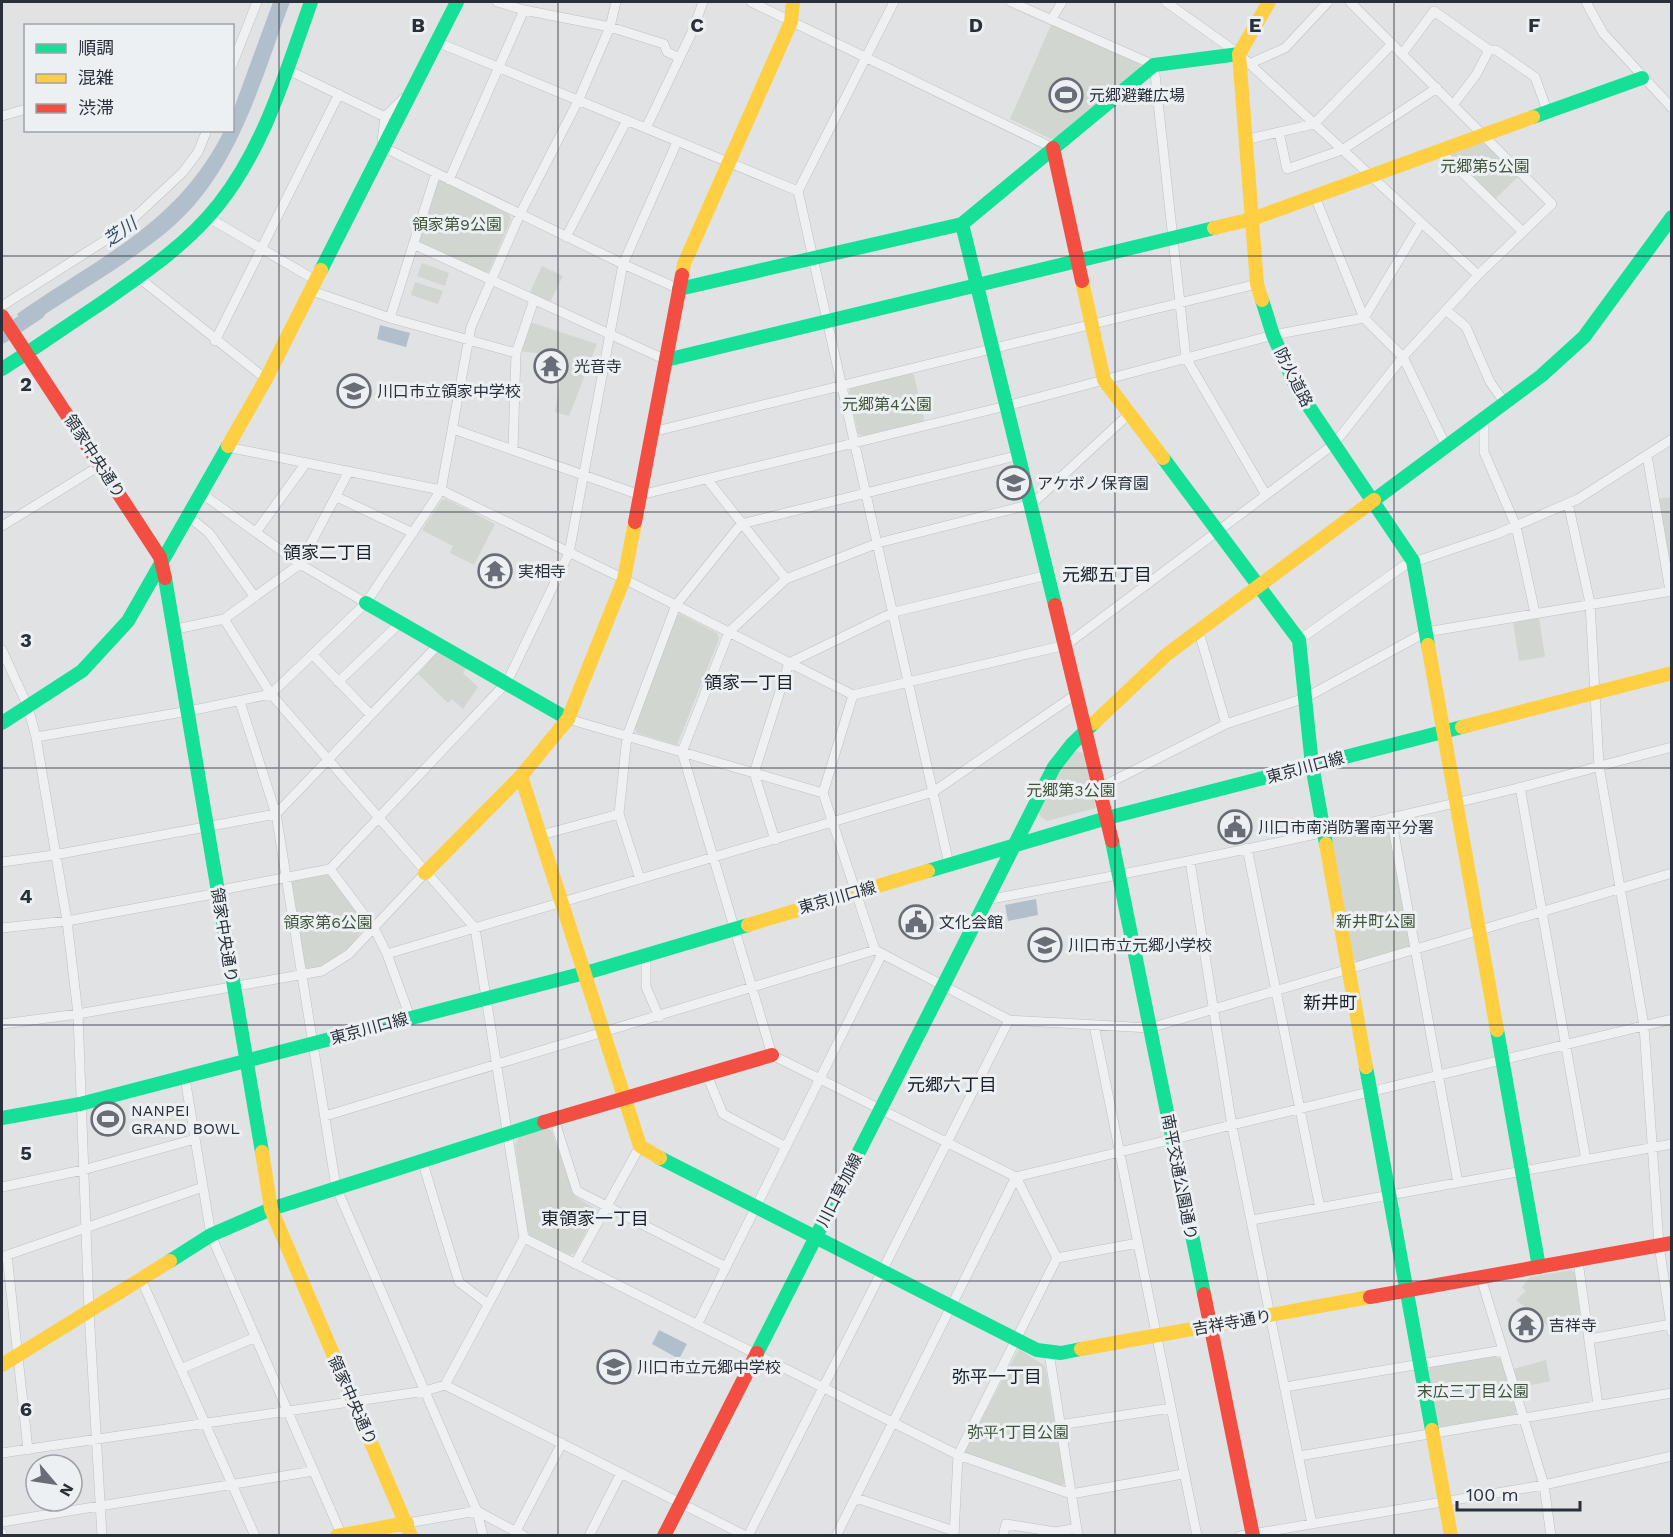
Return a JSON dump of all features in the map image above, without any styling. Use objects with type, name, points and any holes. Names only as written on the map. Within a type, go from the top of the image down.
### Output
[{"type":"street","points":[[235,53],[257,2]]},
{"type":"street","points":[[2,369],[25,350],[138,278],[175,250],[208,218],[232,186],[254,149],[311,2]]},
{"type":"street","points":[[2,723],[82,671],[111,643],[128,621],[266,379],[457,2]]},
{"type":"street","points":[[497,2],[524,10],[610,27],[664,44],[667,52],[678,57]]},
{"type":"street","points":[[36,737],[240,702],[271,694],[366,603],[441,490],[467,338],[520,214],[579,99],[610,27],[616,2]]},
{"type":"street","points":[[646,128],[678,57],[692,32],[703,2]]},
{"type":"street","points":[[751,2],[1053,148]]},
{"type":"street","points":[[2,1024],[78,1014],[302,976],[338,963],[521,776],[568,719],[624,579],[684,264],[791,22],[793,2]]},
{"type":"street","points":[[894,2],[798,191],[949,864]]},
{"type":"street","points":[[1011,2],[1154,65],[1244,59],[1285,48],[1328,2]]},
{"type":"street","points":[[1051,20],[1062,2]]},
{"type":"street","points":[[1166,2],[1244,59],[1478,275]]},
{"type":"street","points":[[1244,59],[1269,2]]},
{"type":"street","points":[[227,447],[441,490],[624,579],[853,695],[1066,645],[1334,444],[1403,357],[1478,275],[1552,204],[1487,135],[1453,105],[1350,2]]},
{"type":"street","points":[[1586,2],[1603,33],[1671,108]]},
{"type":"street","points":[[449,180],[524,10]]},
{"type":"street","points":[[1402,54],[1434,11],[1489,50],[1496,50],[1535,77],[1548,113]]},
{"type":"street","points":[[437,42],[798,191]]},
{"type":"street","points":[[1245,140],[1314,124],[1392,44]]},
{"type":"street","points":[[1453,105],[1476,75],[1489,50]]},
{"type":"street","name":"防火道路","points":[[1244,59],[1245,140],[1257,284],[1273,335],[1297,389],[1413,561],[1539,1267]]},
{"type":"street","points":[[412,94],[406,96],[385,117],[382,141],[385,148],[566,237],[679,289],[962,224],[1154,65]]},
{"type":"street","points":[[1154,65],[1186,358],[1266,495]]},
{"type":"street","points":[[286,69],[385,117]]},
{"type":"street","points":[[413,243],[666,360],[1252,219],[1642,78]]},
{"type":"street","points":[[1279,132],[1287,169],[1342,150],[1437,88]]},
{"type":"street","points":[[215,341],[339,94]]},
{"type":"street","points":[[2,116],[24,110]]},
{"type":"street","points":[[566,237],[627,120]]},
{"type":"street","points":[[2,306],[120,231],[183,172],[198,152],[206,132]]},
{"type":"street","points":[[2,928],[67,921],[330,869],[507,682],[569,553],[623,264],[677,142]]},
{"type":"street","points":[[1053,148],[1104,380],[1299,640],[1312,765],[1409,1291],[1451,1536]]},
{"type":"street","points":[[1441,152],[1523,232]]},
{"type":"street","points":[[390,318],[436,173]]},
{"type":"street","points":[[1316,197],[1364,318],[1403,357],[1446,446]]},
{"type":"street","name":"川口草加線","points":[[664,1536],[1045,781],[1086,731],[1166,655],[1257,585],[1541,376],[1584,337],[1671,217]]},
{"type":"street","points":[[208,218],[260,248],[315,286],[390,318],[516,353]]},
{"type":"street","points":[[453,429],[640,495],[1006,406],[1273,335],[1364,318],[1421,223]]},
{"type":"street","name":"南平交通公園通り","points":[[962,224],[1107,818],[1211,1326],[1248,1535]]},
{"type":"street","points":[[138,278],[266,379]]},
{"type":"street","points":[[652,432],[1257,284]]},
{"type":"street","points":[[513,449],[516,353],[534,300]]},
{"type":"street","points":[[1447,310],[1466,327],[1490,382],[1504,403]]},
{"type":"street","name":"領家中央通り","points":[[2,316],[158,552],[176,629],[271,1209],[409,1529]]},
{"type":"street","points":[[772,1055],[682,752],[729,632],[786,579],[878,543],[1032,504],[1128,415]]},
{"type":"street","points":[[1484,418],[1484,452],[1516,526],[1535,613]]},
{"type":"street","points":[[1299,640],[1405,564],[1516,526],[1568,503],[1614,478],[1671,438]]},
{"type":"street","points":[[640,879],[619,814],[627,736],[676,605],[741,524],[1019,455]]},
{"type":"street","points":[[1099,788],[1226,724],[1305,698],[1426,632],[1671,591],[1647,455]]},
{"type":"street","points":[[256,532],[306,463]]},
{"type":"street","points":[[2,526],[101,465]]},
{"type":"street","points":[[176,629],[224,619],[300,564],[349,471]]},
{"type":"street","points":[[707,479],[786,579]]},
{"type":"street","points":[[201,493],[300,564],[568,719],[823,793]]},
{"type":"street","points":[[337,497],[413,533]]},
{"type":"street","points":[[1568,503],[1590,603],[1599,766],[1644,1026],[1652,1148],[1665,1244],[1671,1328],[1590,1338]]},
{"type":"street","points":[[188,516],[209,533],[255,597]]},
{"type":"street","points":[[774,840],[754,773],[789,663],[894,612],[1048,575]]},
{"type":"street","points":[[224,619],[271,694],[475,928],[524,1238],[445,1385]]},
{"type":"street","points":[[338,681],[400,623]]},
{"type":"street","points":[[1198,629],[1226,724]]},
{"type":"street","points":[[2,862],[54,855],[276,813],[438,645]]},
{"type":"street","points":[[2,650],[28,707],[36,737],[54,855],[67,921],[78,1014],[89,1311],[102,1536]]},
{"type":"street","points":[[313,655],[371,715]]},
{"type":"street","name":"東京川口線","points":[[2,1118],[81,1104],[584,973],[1107,818],[1671,673]]},
{"type":"street","points":[[387,954],[933,792],[1078,693]]},
{"type":"street","points":[[853,695],[823,793],[854,892],[878,952],[1009,1020],[1150,1028],[1478,930],[1544,913],[1671,873]]},
{"type":"street","points":[[240,702],[276,813],[336,1187],[477,1511],[483,1536]]},
{"type":"street","points":[[986,900],[1190,861],[1391,817],[1520,787],[1671,747]]},
{"type":"street","points":[[521,776],[640,1146],[664,1161],[1016,1340],[1048,1353],[1078,1532],[1056,1532],[1006,1524],[1003,1536]]},
{"type":"street","points":[[1520,787],[1586,1160]]},
{"type":"street","points":[[541,836],[619,814]]},
{"type":"street","points":[[1391,817],[1458,1183]]},
{"type":"street","points":[[1246,848],[1320,1208]]},
{"type":"street","points":[[1190,861],[1232,1126],[1272,1314],[1312,1524]]},
{"type":"street","points":[[330,869],[374,928],[387,954],[410,1017]]},
{"type":"street","points":[[325,1116],[878,952]]},
{"type":"street","points":[[697,1325],[820,1078],[878,952]]},
{"type":"street","points":[[646,954],[646,987],[659,1017]]},
{"type":"street","points":[[836,1536],[1016,1177],[1671,1019]]},
{"type":"street","points":[[2,1453],[425,1391],[445,1385],[746,1536],[1009,1020]]},
{"type":"street","points":[[1094,1025],[1197,1536]]},
{"type":"street","points":[[2,1365],[211,1236],[271,1209],[623,1097],[772,1055],[1016,1177],[1057,1258]]},
{"type":"street","points":[[705,1073],[723,1114],[786,1147]]},
{"type":"street","points":[[185,1078],[211,1236],[289,1410],[340,1535],[409,1529],[477,1511],[520,1534],[562,1443]]},
{"type":"street","points":[[554,1119],[577,1191],[726,1267]]},
{"type":"street","points":[[2,1187],[83,1170],[195,1139]]},
{"type":"street","points":[[1252,1220],[1671,1144]]},
{"type":"street","points":[[575,1264],[640,1146]]},
{"type":"street","points":[[422,1160],[459,1282],[488,1304]]},
{"type":"street","points":[[28,1450],[4,1256],[86,1230],[203,1187]]},
{"type":"street","points":[[524,1238],[821,1389],[958,1455],[1071,1494],[1183,1474]]},
{"type":"street","points":[[1057,1258],[1138,1243]]},
{"type":"street","name":"吉祥寺通り","points":[[1048,1353],[1156,1336],[1665,1244]]},
{"type":"street","points":[[856,1498],[954,1533],[958,1455],[1057,1258]]},
{"type":"street","points":[[1578,1261],[1598,1405]]},
{"type":"street","points":[[1481,1278],[1544,1485],[1551,1536]]},
{"type":"street","points":[[141,1279],[183,1368],[255,1536]]},
{"type":"street","points":[[183,1368],[256,1337]]},
{"type":"street","points":[[1285,1387],[1503,1350]]},
{"type":"street","points":[[1299,1456],[1671,1393]]},
{"type":"street","points":[[1059,1425],[1171,1407]]},
{"type":"street","points":[[1248,1535],[1544,1485],[1671,1456]]},
{"type":"street","points":[[2,1522],[314,1471]]},
{"type":"street","points":[[590,1536],[621,1473]]},
{"type":"green space","name":"元郷避難広場","points":[[1051,25],[1140,64],[1140,71],[1057,138],[1051,139],[1010,119]]},
{"type":"green space","name":"元郷第5公園","points":[[1483,142],[1488,143],[1520,175],[1494,200],[1450,156],[1451,153]]},
{"type":"green space","name":"領家第9公園","points":[[441,180],[509,214],[511,219],[489,271],[484,273],[421,244],[418,238],[436,183]]},
{"type":"green space","points":[[422,263],[449,273],[445,286],[417,276]]},
{"type":"green space","points":[[542,266],[563,276],[549,304],[529,294]]},
{"type":"green space","points":[[415,282],[443,291],[438,304],[411,295]]},
{"type":"green space","points":[[530,322],[597,344],[569,416],[555,412],[564,357],[520,351]]},
{"type":"green space","name":"元郷第4公園","points":[[911,372],[914,375],[924,419],[922,422],[862,436],[858,433],[849,392],[852,386]]},
{"type":"green space","points":[[1671,497],[1671,581],[1658,499]]},
{"type":"green space","points":[[446,499],[495,524],[474,565],[450,553],[453,546],[422,530],[442,500]]},
{"type":"green space","points":[[680,614],[717,633],[719,639],[677,745],[637,733],[634,728],[676,616]]},
{"type":"green space","points":[[1539,618],[1545,657],[1519,661],[1513,622]]},
{"type":"green space","points":[[437,653],[443,653],[467,666],[463,673],[478,687],[463,709],[452,699],[448,703],[418,674]]},
{"type":"green space","name":"元郷第3公園","points":[[1077,751],[1086,754],[1096,808],[1047,821],[1040,816],[1038,808],[1048,788],[1072,753]]},
{"type":"green space","name":"新井町公園","points":[[1385,822],[1390,825],[1411,941],[1408,948],[1357,962],[1352,958],[1331,838],[1334,832]]},
{"type":"green space","name":"領家第6公園","points":[[325,874],[331,876],[364,918],[358,936],[345,951],[310,970],[304,966],[291,885],[294,879]]},
{"type":"green space","points":[[547,1128],[551,1130],[575,1196],[597,1210],[575,1253],[570,1255],[531,1237],[527,1229],[515,1144],[519,1137]]},
{"type":"green space","points":[[1572,1270],[1575,1273],[1581,1323],[1562,1326],[1557,1333],[1516,1300],[1526,1291],[1522,1287],[1530,1277]]},
{"type":"green space","name":"弥平1丁目公園","points":[[1019,1349],[1045,1366],[1065,1482],[1062,1486],[967,1456],[965,1450]]},
{"type":"green space","name":"末広三丁目公園","points":[[1495,1356],[1501,1359],[1517,1409],[1514,1415],[1441,1427],[1437,1424],[1427,1373],[1430,1367]]},
{"type":"green space","points":[[1546,1360],[1550,1381],[1519,1388],[1513,1369]]},
{"type":"water","points":[[273,2],[290,2],[242,128],[209,186],[188,212],[163,235],[130,259],[26,327],[17,314],[106,256],[159,215],[183,192],[205,164],[223,132],[234,132],[234,108]]},
{"type":"water","points":[[380,325],[410,333],[406,347],[377,339]]},
{"type":"water","points":[[1036,899],[1038,915],[1008,921],[1005,905]]},
{"type":"water","points":[[659,1330],[687,1344],[679,1359],[652,1344]]},
{"type":"waterway","name":"芝川","points":[[2,336],[38,312]]},
{"type":"traffic: fast","points":[[2,369],[162,260],[219,204],[249,158],[262,133],[311,2]]},
{"type":"traffic: fast","points":[[321,270],[457,2]]},
{"type":"traffic: fast","points":[[679,289],[962,224],[1154,65],[1239,54]]},
{"type":"traffic: fast","points":[[1533,117],[1642,78]]},
{"type":"traffic: fast","points":[[1374,500],[1541,376],[1584,337],[1672,217]]},
{"type":"traffic: fast","points":[[962,224],[1055,605]]},
{"type":"traffic: fast","points":[[666,360],[1214,228]]},
{"type":"traffic: fast","points":[[1262,300],[1273,335],[1297,389],[1413,561],[1428,645]]},
{"type":"traffic: fast","points":[[2,723],[82,671],[128,621],[228,446]]},
{"type":"traffic: fast","points":[[1163,458],[1299,640],[1312,765],[1326,844]]},
{"type":"traffic: fast","points":[[165,578],[262,1152]]},
{"type":"traffic: fast","points":[[366,603],[568,719]]},
{"type":"traffic: fast","points":[[757,1353],[1054,767],[1072,744],[1094,723]]},
{"type":"traffic: fast","points":[[928,871],[1107,818],[1462,727]]},
{"type":"traffic: fast","points":[[1112,841],[1204,1294]]},
{"type":"traffic: fast","points":[[2,1118],[80,1104],[596,970],[748,925]]},
{"type":"traffic: fast","points":[[1497,1030],[1539,1267]]},
{"type":"traffic: fast","points":[[1366,1067],[1432,1430]]},
{"type":"traffic: fast","points":[[170,1261],[211,1235],[271,1209],[544,1122]]},
{"type":"traffic: fast","points":[[660,1158],[1037,1350],[1061,1353],[1081,1349]]},
{"type":"traffic: slow","points":[[682,275],[684,264],[791,22],[793,2]]},
{"type":"traffic: slow","points":[[1262,300],[1257,284],[1239,54],[1269,2]]},
{"type":"traffic: slow","points":[[1214,228],[1252,219],[1533,117]]},
{"type":"traffic: slow","points":[[228,446],[266,379],[321,270]]},
{"type":"traffic: slow","points":[[1082,281],[1104,380],[1163,458]]},
{"type":"traffic: slow","points":[[1094,723],[1166,655],[1374,500]]},
{"type":"traffic: slow","points":[[425,873],[521,776],[568,719],[624,579],[635,522]]},
{"type":"traffic: slow","points":[[1428,645],[1497,1030]]},
{"type":"traffic: slow","points":[[1462,727],[1672,673]]},
{"type":"traffic: slow","points":[[521,776],[640,1146],[660,1158]]},
{"type":"traffic: slow","points":[[1326,844],[1366,1067]]},
{"type":"traffic: slow","points":[[748,925],[928,871]]},
{"type":"traffic: slow","points":[[262,1152],[271,1209],[411,1536]]},
{"type":"traffic: slow","points":[[2,1365],[170,1261]]},
{"type":"traffic: slow","points":[[1081,1349],[1370,1297]]},
{"type":"traffic: slow","points":[[1432,1430],[1451,1536]]},
{"type":"traffic: slow","points":[[337,1536],[407,1523]]},
{"type":"traffic: jam","points":[[1053,148],[1082,281]]},
{"type":"traffic: jam","points":[[635,522],[682,275]]},
{"type":"traffic: jam","points":[[2,316],[160,557],[165,578]]},
{"type":"traffic: jam","points":[[1055,605],[1112,841]]},
{"type":"traffic: jam","points":[[544,1122],[772,1055]]},
{"type":"traffic: jam","points":[[1370,1297],[1672,1243]]},
{"type":"traffic: jam","points":[[1204,1294],[1253,1536]]},
{"type":"traffic: jam","points":[[664,1536],[757,1353]]},
{"type":"place","name":"元郷避難広場","points":[[1066,95]]},
{"type":"place","name":"光音寺","points":[[551,366]]},
{"type":"place","name":"川口市立領家中学校","points":[[354,391]]},
{"type":"place","name":"アケボノ保育園","points":[[1014,483]]},
{"type":"place","name":"実相寺","points":[[495,571]]},
{"type":"place","name":"川口市南消防署南平分署","points":[[1235,827]]},
{"type":"place","name":"文化会館","points":[[916,922]]},
{"type":"place","name":"川口市立元郷小学校","points":[[1045,945]]},
{"type":"place","name":"NANPEI GRAND BOWL","points":[[108,1119]]},
{"type":"place","name":"吉祥寺","points":[[1526,1325]]},
{"type":"place","name":"川口市立元郷中学校","points":[[614,1367]]},
{"type":"district","name":"領家二丁目","points":[[328,553]]},
{"type":"district","name":"元郷五丁目","points":[[1107,575]]},
{"type":"district","name":"領家一丁目","points":[[749,683]]},
{"type":"district","name":"新井町","points":[[1330,1003]]},
{"type":"district","name":"元郷六丁目","points":[[952,1085]]},
{"type":"district","name":"東領家一丁目","points":[[595,1219]]},
{"type":"district","name":"弥平一丁目","points":[[997,1377]]}]
